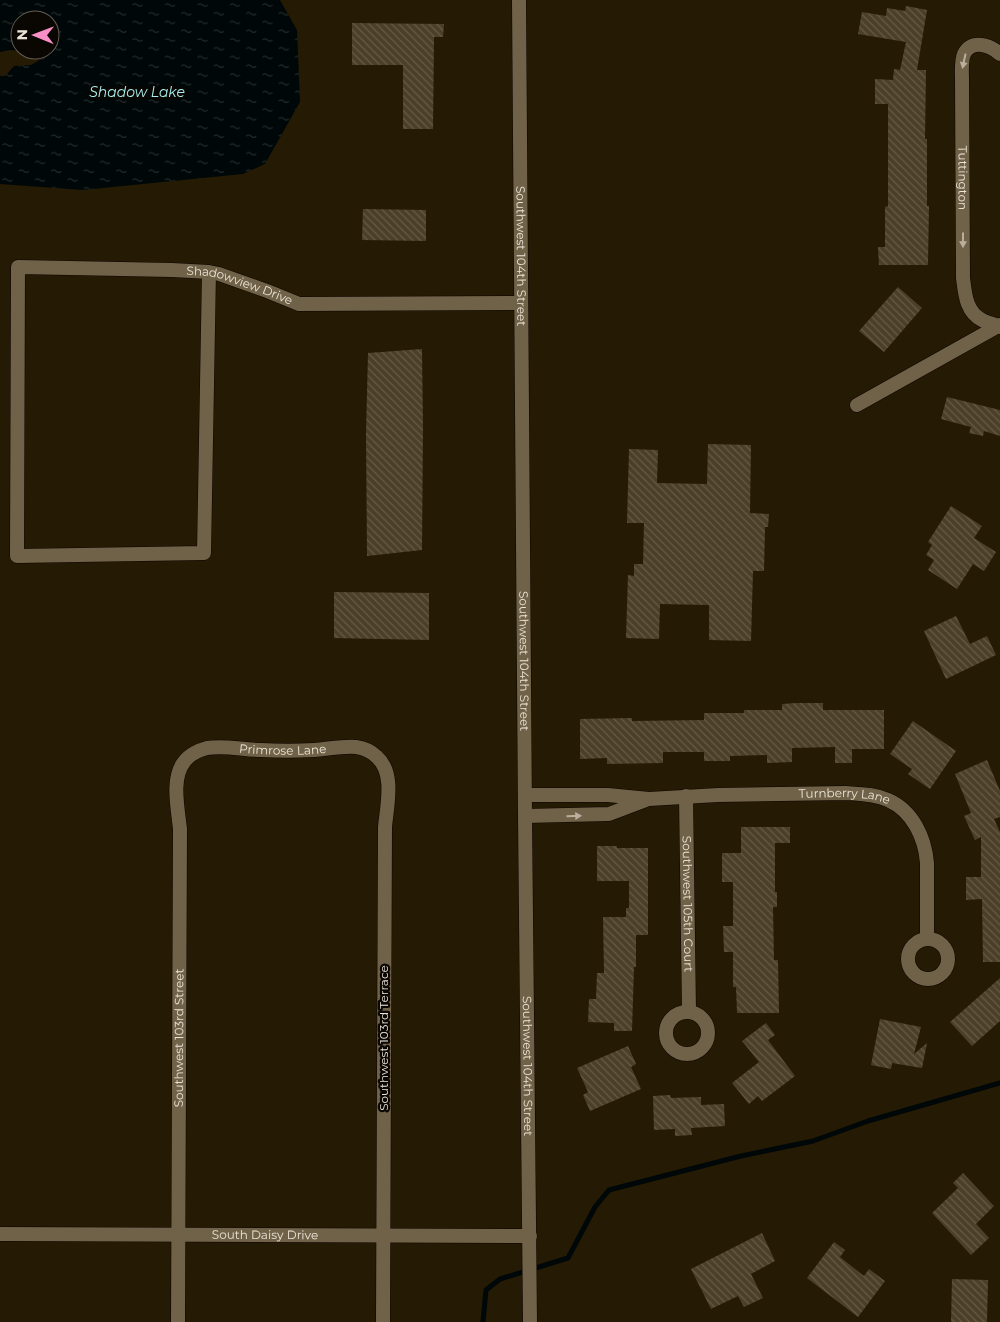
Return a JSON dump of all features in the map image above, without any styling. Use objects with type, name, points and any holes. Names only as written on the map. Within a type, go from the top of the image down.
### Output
[{"type":"street","name":"Southwest 104th Street","points":[[519,0],[530,1322]]},
{"type":"street","name":"Tuttington","points":[[1000,54],[994,48],[986,45],[978,44],[971,47],[964,55],[962,79],[963,278],[965,293],[970,310],[981,320],[1000,325]]},
{"type":"street","name":"Shadowview Drive","points":[[208,272],[204,553],[17,556],[18,267],[208,272],[219,274],[299,304],[521,303]]},
{"type":"street","points":[[857,405],[1000,325]]},
{"type":"street","name":"Primrose Lane","points":[[188,758],[206,749],[219,747],[258,750],[315,750],[356,747],[368,750],[378,757]]},
{"type":"street","name":"Southwest 103rd Terrace","points":[[378,757],[383,765],[388,785],[385,826],[383,1322]]},
{"type":"street","name":"Southwest 103rd Street","points":[[178,1322],[180,829],[177,780],[183,762],[188,758]]},
{"type":"street","name":"Turnberry Lane","points":[[525,795],[608,795],[649,799],[686,796],[846,793],[866,794],[889,801],[909,816],[922,839],[926,852],[927,938]]},
{"type":"street","name":"Southwest 105th Court","points":[[686,796],[689,1012]]},
{"type":"street","name":"Turnberry Lane","points":[[525,816],[609,814],[649,799]]},
{"type":"street","name":"South Daisy Drive","points":[[0,1234],[530,1236]]},
{"type":"water","name":"Shadow Lake","points":[[0,0],[280,0],[297,30],[300,102],[265,164],[243,174],[83,190],[0,184],[0,76],[5,76],[14,66],[31,65],[40,60],[60,60],[60,10],[10,10],[10,50],[0,52]]},
{"type":"building","points":[[906,6],[927,10],[917,70],[926,70],[925,139],[927,139],[927,206],[929,206],[928,265],[879,265],[878,247],[885,247],[885,207],[888,206],[888,104],[875,104],[875,79],[893,80],[894,69],[900,70],[906,42],[858,34],[862,12],[886,16],[887,8],[905,11]]},
{"type":"building","points":[[352,23],[444,24],[443,37],[434,37],[433,129],[403,129],[403,65],[352,65]]},
{"type":"building","points":[[363,209],[426,210],[426,241],[362,240]]},
{"type":"building","points":[[898,287],[922,308],[884,352],[859,331]]},
{"type":"building","points":[[422,349],[422,550],[367,556],[366,433],[368,353]]},
{"type":"building","points":[[947,397],[1000,410],[1000,436],[984,431],[983,436],[969,433],[971,427],[941,419]]},
{"type":"building","points":[[708,444],[751,445],[750,513],[769,514],[768,527],[765,527],[764,571],[753,571],[751,641],[709,640],[709,605],[660,604],[659,639],[626,638],[628,575],[634,576],[634,564],[643,564],[644,523],[627,523],[629,449],[658,450],[657,483],[707,484]]},
{"type":"building","points":[[951,506],[982,526],[974,538],[996,552],[984,571],[973,564],[957,589],[928,570],[934,560],[926,555],[932,545],[928,542]]},
{"type":"building","points":[[334,592],[429,593],[429,640],[334,638]]},
{"type":"building","points":[[956,616],[970,644],[987,636],[996,655],[946,679],[924,631]]},
{"type":"building","points":[[823,703],[823,710],[884,710],[884,749],[852,749],[852,763],[835,763],[835,747],[792,748],[792,762],[767,763],[767,755],[730,756],[730,761],[704,761],[704,752],[663,752],[663,763],[607,764],[607,758],[580,759],[580,719],[632,718],[632,721],[704,720],[704,713],[744,713],[744,710],[782,710],[782,704]]},
{"type":"building","points":[[913,721],[956,751],[930,789],[908,774],[912,769],[890,754]]},
{"type":"building","points":[[987,760],[1000,791],[1000,817],[994,819],[1000,832],[1000,962],[983,962],[982,899],[966,900],[966,877],[981,877],[981,837],[975,840],[964,816],[971,813],[955,774]]},
{"type":"building","points":[[741,827],[790,827],[790,843],[775,843],[775,892],[777,892],[777,907],[773,907],[774,960],[778,960],[779,1013],[737,1013],[736,987],[733,987],[733,952],[724,952],[723,926],[733,926],[733,882],[722,882],[722,853],[741,853]]},
{"type":"building","points":[[597,846],[648,848],[648,935],[636,935],[632,1031],[614,1031],[614,1023],[588,1022],[589,999],[596,999],[597,973],[604,973],[603,917],[626,917],[626,908],[629,908],[629,881],[597,881]]},
{"type":"building","points":[[1000,978],[1000,1021],[972,1046],[950,1022]]},
{"type":"building","points":[[880,1019],[921,1027],[914,1054],[927,1043],[922,1068],[892,1063],[891,1069],[871,1065]]},
{"type":"building","points":[[766,1023],[775,1035],[768,1040],[795,1076],[762,1101],[758,1096],[749,1104],[732,1083],[759,1062],[742,1041]]},
{"type":"building","points":[[628,1046],[636,1064],[631,1067],[641,1089],[590,1111],[583,1095],[588,1092],[577,1068]]},
{"type":"building","points":[[670,1095],[671,1098],[701,1097],[701,1105],[724,1104],[725,1126],[691,1128],[692,1135],[675,1136],[675,1129],[654,1130],[653,1096]]},
{"type":"building","points":[[963,1173],[994,1206],[976,1224],[989,1238],[971,1255],[932,1213],[958,1188],[953,1183]]},
{"type":"building","points":[[762,1233],[775,1261],[751,1274],[763,1298],[744,1307],[738,1296],[711,1309],[691,1269]]},
{"type":"building","points":[[834,1242],[845,1250],[840,1257],[864,1276],[869,1269],[885,1281],[858,1317],[807,1278]]},
{"type":"building","points":[[952,1279],[988,1280],[987,1322],[951,1322]]},
{"type":"waterway","points":[[483,1322],[486,1290],[500,1279],[568,1258],[595,1207],[609,1190],[741,1156],[813,1141],[868,1121],[1000,1083]]}]
